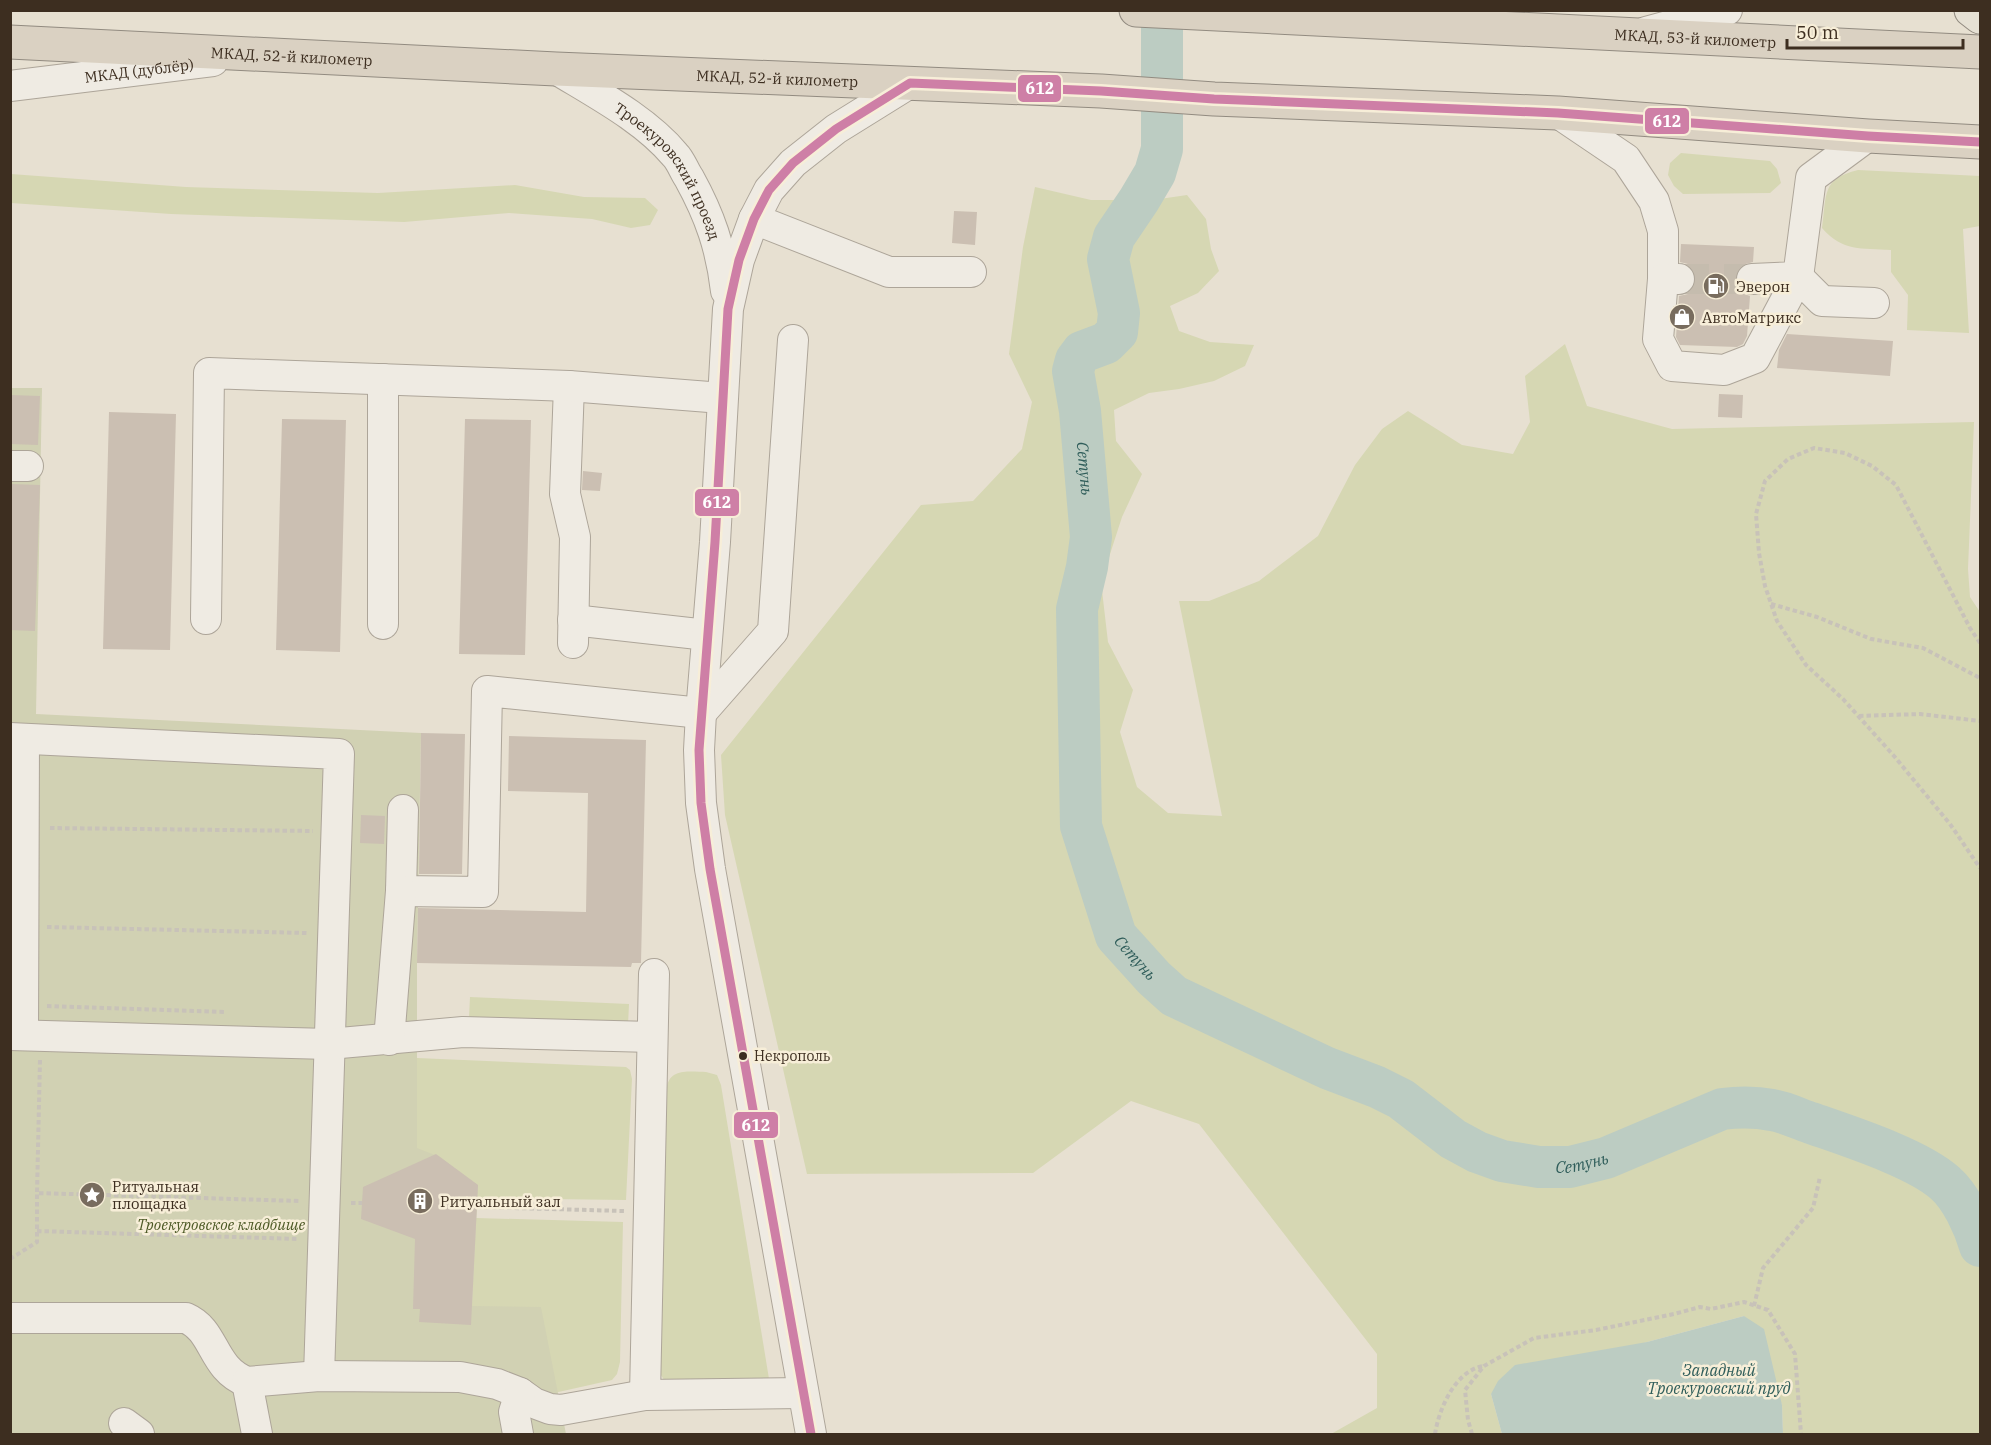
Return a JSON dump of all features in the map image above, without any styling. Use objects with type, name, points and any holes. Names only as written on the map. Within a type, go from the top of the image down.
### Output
[{"type":"highway","name":"МКАД, 53-й километр","points":[[1136,10],[1217,16],[1554,30],[1632,36],[1980,52]]},
{"type":"highway","name":"МКАД, 52-й километр","points":[[10,42],[556,69],[1101,91],[1214,99],[1550,113]]},
{"type":"highway","points":[[1550,113],[1980,142]]},
{"type":"main road","points":[[1971,10],[1980,17]]},
{"type":"street","points":[[1632,36],[1727,10]]},
{"type":"street","name":"МКАД (дублёр)","points":[[10,86],[268,55]]},
{"type":"street","name":"Троекуровский проезд","points":[[556,69],[613,104],[648,130],[676,155],[705,207],[723,263],[728,309]]},
{"type":"street","name":"Троекуровский проезд","points":[[811,1434],[700,803],[700,713],[715,542],[728,309],[739,260],[754,219],[770,190],[793,163],[836,129],[910,83]]},
{"type":"street","points":[[1550,113],[1626,159],[1654,201],[1663,231],[1671,279],[1658,339],[1672,366],[1724,370],[1755,358],[1798,277],[1810,178],[1868,136]]},
{"type":"street","points":[[754,219],[889,272],[971,272]]},
{"type":"street","points":[[1752,279],[1798,277],[1821,301],[1874,303]]},
{"type":"street","points":[[401,891],[483,892],[487,691],[700,713],[773,631],[793,340]]},
{"type":"street","points":[[206,619],[209,373],[569,387],[722,398]]},
{"type":"street","points":[[382,624],[383,379]]},
{"type":"street","points":[[569,387],[565,494],[574,537],[573,631],[707,635]]},
{"type":"street","points":[[319,1376],[329,1044],[339,754],[17,739],[23,827],[24,1027],[329,1044],[463,1032],[652,1037]]},
{"type":"street","points":[[389,1040],[401,891],[403,810]]},
{"type":"street","points":[[645,1395],[654,974]]},
{"type":"street","points":[[10,1318],[186,1318],[200,1326],[222,1364],[238,1378],[247,1382],[319,1376],[460,1377],[497,1383],[520,1393],[534,1403],[561,1410],[645,1395],[803,1394]]},
{"type":"street","points":[[247,1382],[256,1434]]},
{"type":"street","points":[[518,1434],[514,1412],[520,1393]]},
{"type":"path","points":[[1980,643],[1896,485],[1872,466],[1845,453],[1814,448],[1788,459],[1765,481],[1756,514],[1763,575],[1777,621],[1806,665],[1858,716],[1950,824],[1980,868]]},
{"type":"path","points":[[1772,604],[1817,617],[1871,639],[1923,648],[1980,678]]},
{"type":"path","points":[[1858,716],[1920,714],[1980,721]]},
{"type":"path","points":[[23,827],[336,831]]},
{"type":"path","points":[[23,926],[333,934]]},
{"type":"path","points":[[10,1259],[37,1242],[38,1193],[24,1027],[227,1012]]},
{"type":"path","points":[[1754,1306],[1763,1268],[1813,1208],[1820,1177]]},
{"type":"path","points":[[38,1193],[362,1203]]},
{"type":"path","points":[[477,1207],[649,1212]]},
{"type":"path","points":[[37,1231],[323,1240]]},
{"type":"path","points":[[1435,1434],[1439,1414],[1452,1389],[1474,1368],[1484,1366],[1534,1338],[1596,1330],[1700,1307],[1711,1309],[1744,1302],[1768,1310],[1795,1354],[1801,1434]]},
{"type":"path","points":[[1472,1434],[1465,1390],[1484,1366]]},
{"type":"green space","points":[[1681,153],[1770,161],[1777,169],[1781,183],[1770,193],[1683,194],[1674,186],[1668,175],[1670,163]]},
{"type":"green space","points":[[1858,170],[1980,176],[1980,226],[1963,229],[1969,333],[1907,330],[1908,295],[1891,272],[1891,250],[1845,245],[1822,228],[1826,197],[1832,183],[1837,178]]},
{"type":"green space","points":[[11,174],[186,187],[378,193],[515,185],[584,197],[645,198],[658,210],[650,225],[631,228],[592,219],[509,213],[404,222],[171,214],[11,203]]},
{"type":"green space","points":[[1035,187],[1091,200],[1153,200],[1187,195],[1206,219],[1211,249],[1219,271],[1198,293],[1170,306],[1179,331],[1210,342],[1254,345],[1245,366],[1214,381],[1149,393],[1114,410],[1116,441],[1142,474],[1122,517],[1101,582],[1108,642],[1133,690],[1120,732],[1137,787],[1168,813],[1222,816],[1179,601],[1209,601],[1259,581],[1318,536],[1355,465],[1382,429],[1408,411],[1462,445],[1513,454],[1530,422],[1525,376],[1565,344],[1587,406],[1672,429],[1974,422],[1968,569],[1970,597],[1980,612],[1980,1434],[1783,1434],[1782,1405],[1744,1316],[1647,1342],[1491,1394],[1502,1434],[1331,1434],[1377,1408],[1377,1354],[1199,1124],[1131,1101],[1033,1173],[807,1174],[725,815],[721,755],[921,505],[973,501],[1022,449],[1032,402],[1009,354],[1023,247]]},
{"type":"green space","name":"Троекуровское кладбище","points":[[10,388],[42,388],[36,714],[421,733],[417,1148],[440,1157],[478,1185],[472,1306],[541,1307],[566,1434],[11,1434]]},
{"type":"green space","points":[[470,997],[629,1004],[628,1025],[469,1018]]},
{"type":"green space","points":[[417,1058],[626,1067],[630,1070],[632,1079],[626,1200],[477,1198],[333,1178]]},
{"type":"green space","points":[[682,1072],[706,1072],[717,1075],[721,1085],[770,1385],[666,1383],[659,1372],[667,1086],[673,1076]]},
{"type":"green space","points":[[476,1218],[623,1222],[620,1362],[617,1374],[612,1380],[554,1393],[471,1325]]},
{"type":"water","name":"Западный Троекуровский пруд","points":[[1744,1316],[1764,1329],[1782,1405],[1783,1434],[1502,1434],[1491,1394],[1498,1381],[1515,1365],[1647,1342]]},
{"type":"building","points":[[954,211],[977,212],[975,245],[952,243]]},
{"type":"building","points":[[1681,244],[1754,247],[1753,262],[1742,265],[1735,279],[1738,289],[1750,296],[1747,336],[1743,344],[1737,347],[1680,345],[1676,337],[1679,296],[1688,294],[1696,280],[1694,270],[1688,264],[1680,262]]},
{"type":"building","points":[[1787,334],[1893,341],[1890,376],[1777,368],[1779,350]]},
{"type":"building","points":[[1719,394],[1743,395],[1742,418],[1718,417]]},
{"type":"building","points":[[10,395],[40,396],[38,445],[10,444]]},
{"type":"building","points":[[109,412],[176,414],[170,650],[103,649]]},
{"type":"building","points":[[282,419],[346,420],[340,652],[276,650]]},
{"type":"building","points":[[465,419],[531,420],[525,655],[459,654]]},
{"type":"building","points":[[583,471],[602,473],[600,491],[582,490]]},
{"type":"building","points":[[10,484],[40,485],[35,631],[10,630]]},
{"type":"building","points":[[421,733],[465,734],[462,874],[419,874]]},
{"type":"building","points":[[509,736],[646,740],[641,963],[632,963],[631,967],[417,963],[418,908],[586,912],[588,793],[508,791]]},
{"type":"building","points":[[361,815],[385,816],[384,844],[360,843]]},
{"type":"building","points":[[436,1154],[478,1185],[471,1325],[419,1322],[420,1309],[413,1309],[415,1239],[361,1219],[363,1187]]},
{"type":"waterway","name":"Сетунь","points":[[1162,10],[1162,149],[1155,173],[1114,237],[1108,259],[1119,313],[1117,332],[1106,343],[1082,352],[1076,360],[1073,371],[1080,411],[1091,537],[1077,609],[1081,826],[1116,936],[1154,978],[1174,996],[1327,1068],[1401,1099],[1453,1139],[1477,1152],[1502,1161],[1539,1167],[1570,1167],[1606,1158],[1722,1109],[1772,1110],[1881,1148],[1933,1174],[1951,1189],[1962,1204],[1980,1246]]},
{"type":"tunnel","points":[[1679,279],[1752,279]]},
{"type":"transit line","name":"612","points":[[811,1434],[710,869],[701,803],[699,750],[715,542],[728,309],[739,260],[754,219],[769,190],[793,163],[836,129],[910,83],[1101,91],[1214,99],[1558,113],[1980,142]]},
{"type":"place","name":"Эверон","points":[[1716,286]]},
{"type":"place","name":"АвтоМатрикс","points":[[1682,317]]},
{"type":"place","name":"Некрополь","points":[[743,1056]]},
{"type":"place","name":"Ритуальная площадка","points":[[92,1195]]},
{"type":"place","name":"Ритуальный зал","points":[[420,1201]]}]
